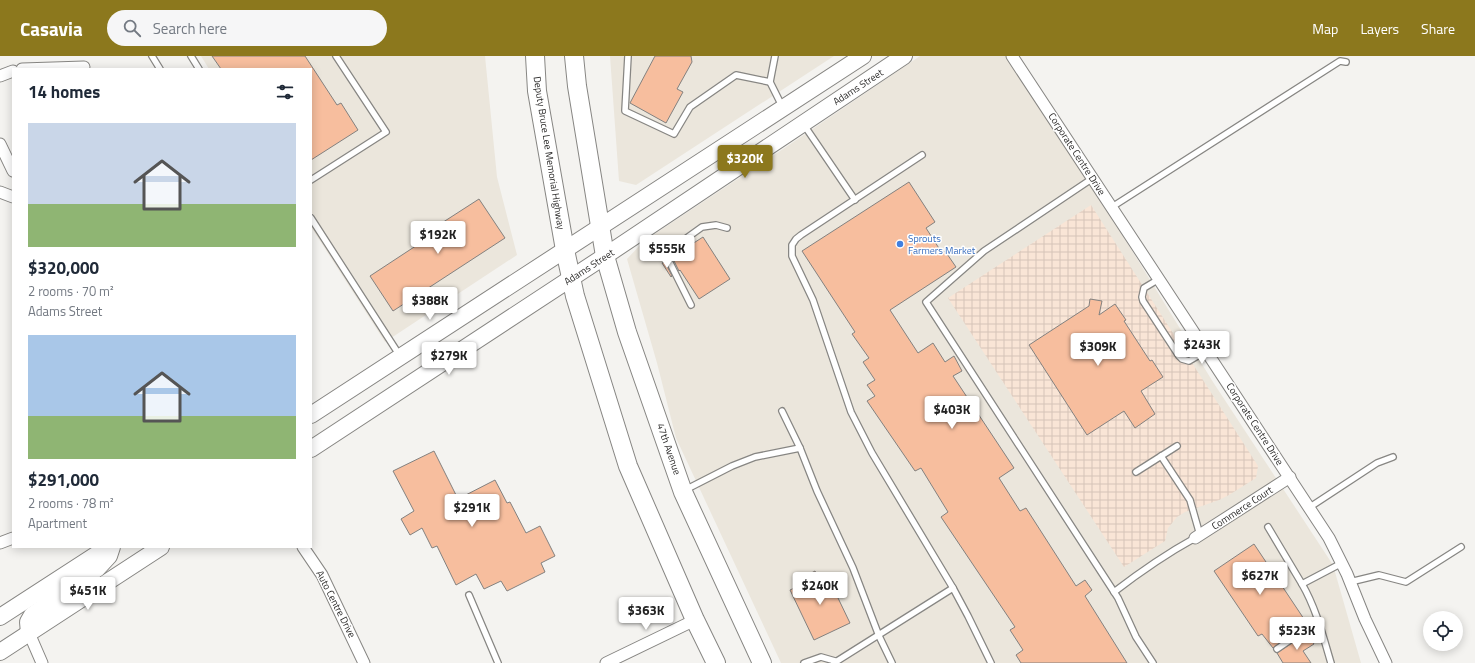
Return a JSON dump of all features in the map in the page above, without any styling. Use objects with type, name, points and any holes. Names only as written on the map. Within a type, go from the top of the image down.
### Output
[{"type":"main road","name":"Deputy Bruce Lee Memorial Highway","points":[[535,56],[537,91],[565,250]]},
{"type":"main road","points":[[574,56],[577,86],[600,227]]},
{"type":"main road","name":"47th Avenue","points":[[600,227],[605,256],[627,332],[684,492],[762,663]]},
{"type":"main road","points":[[565,250],[571,279],[628,466],[695,620],[716,663]]},
{"type":"street","points":[[84,56],[84,68]]},
{"type":"street","points":[[312,414],[863,56]]},
{"type":"street","name":"Adams Street","points":[[312,448],[571,279],[904,56]]},
{"type":"street","name":"Corporate Centre Drive","points":[[1012,56],[1329,538],[1342,563],[1365,620],[1386,663]]},
{"type":"street","points":[[0,76],[12,71]]},
{"type":"street","points":[[1,153],[12,170]]},
{"type":"street","points":[[0,192],[12,197]]},
{"type":"street","name":"Commerce Court","points":[[1197,537],[1290,477]]},
{"type":"street","points":[[0,543],[12,538]]},
{"type":"street","points":[[0,617],[106,548]]},
{"type":"street","points":[[42,663],[29,633],[28,622],[32,615],[97,569],[109,556],[112,548]]},
{"type":"street","points":[[0,652],[160,548]]},
{"type":"street","name":"Auto Centre Drive","points":[[304,548],[322,576],[364,663]]},
{"type":"street","points":[[606,663],[695,620]]},
{"type":"lane","points":[[152,56],[159,68]]},
{"type":"lane","points":[[191,56],[198,68]]},
{"type":"lane","points":[[312,179],[386,132],[336,56]]},
{"type":"lane","points":[[628,56],[625,111],[674,134],[690,107],[736,75],[770,82]]},
{"type":"lane","points":[[775,56],[770,82],[783,108]]},
{"type":"lane","points":[[1112,207],[1340,61],[1346,62]]},
{"type":"lane","points":[[803,123],[854,200]]},
{"type":"lane","points":[[922,155],[796,239],[792,245],[792,256],[813,300],[856,424],[954,588],[991,663]]},
{"type":"lane","points":[[1093,178],[984,251],[926,302],[1114,592],[1136,637],[1154,663]]},
{"type":"lane","points":[[312,220],[400,357]]},
{"type":"lane","points":[[690,305],[666,255],[670,250],[702,227],[716,225],[727,228]]},
{"type":"lane","points":[[1159,278],[1144,288],[1142,297],[1143,301],[1182,359],[1189,361],[1206,351]]},
{"type":"lane","points":[[782,411],[853,568],[892,663]]},
{"type":"lane","points":[[1136,472],[1177,446]]},
{"type":"lane","points":[[684,492],[732,466],[755,457],[800,448]]},
{"type":"lane","points":[[1114,592],[1138,573],[1173,550],[1197,537],[1190,500],[1161,456]]},
{"type":"lane","points":[[1310,508],[1376,463],[1393,457]]},
{"type":"lane","points":[[1268,527],[1308,594],[1331,663]]},
{"type":"lane","points":[[1350,582],[1379,575],[1406,582],[1461,547]]},
{"type":"lane","points":[[1302,584],[1342,563]]},
{"type":"lane","points":[[804,663],[821,657],[835,662],[880,636],[954,588]]},
{"type":"lane","points":[[469,595],[498,663]]},
{"type":"lane","points":[[1276,650],[1318,621]]},
{"type":"shaded area","points":[[201,56],[485,56],[497,177],[517,255],[385,342],[312,229],[312,68],[208,68]]},
{"type":"shaded area","points":[[610,56],[834,56],[636,185],[619,181]]},
{"type":"shaded area","points":[[920,56],[1012,56],[1213,382],[1333,565],[1361,663],[781,663],[676,438],[657,363],[627,259],[644,241]]},
{"type":"shaded area","points":[[1091,205],[1258,466],[1256,478],[1219,500],[1185,512],[1177,517],[1168,528],[1165,541],[1124,567],[948,298]]},
{"type":"building","points":[[212,56],[305,56],[337,105],[341,103],[358,130],[312,159],[312,68],[220,68]]},
{"type":"building","points":[[655,56],[691,56],[692,62],[677,89],[683,92],[666,123],[630,103]]},
{"type":"building","points":[[909,182],[935,222],[926,228],[942,253],[945,251],[956,267],[890,310],[918,353],[933,343],[945,362],[954,356],[962,371],[953,376],[1014,468],[999,478],[1020,511],[1026,508],[1076,586],[1085,580],[1092,590],[1085,596],[1127,663],[1021,663],[1016,655],[1023,650],[1010,630],[1015,627],[941,517],[948,512],[921,468],[915,471],[867,401],[875,396],[867,385],[875,380],[863,362],[869,358],[852,334],[855,332],[802,251]]},
{"type":"building","points":[[479,199],[505,238],[393,311],[370,276],[437,232],[434,228]]},
{"type":"building","points":[[703,237],[730,279],[699,299],[680,270],[679,271],[672,257]]},
{"type":"building","points":[[665,262],[672,276],[671,277],[662,263]]},
{"type":"building","points":[[1090,299],[1102,301],[1099,315],[1115,304],[1126,320],[1124,321],[1150,361],[1152,360],[1163,377],[1141,391],[1155,414],[1135,428],[1124,411],[1087,435],[1029,345],[1089,306]]},
{"type":"building","points":[[434,451],[458,499],[495,480],[507,503],[510,502],[526,533],[540,526],[555,556],[541,563],[545,572],[507,591],[501,581],[484,589],[476,574],[456,585],[437,546],[432,548],[422,528],[410,535],[401,519],[414,511],[393,471]]},
{"type":"building","points":[[1254,544],[1304,619],[1300,622],[1303,626],[1273,648],[1262,634],[1258,636],[1214,571]]},
{"type":"building","points":[[815,571],[818,577],[826,573],[850,623],[814,640],[790,590],[807,582],[804,577]]},
{"type":"building","points":[[1307,633],[1314,644],[1303,651],[1311,663],[1283,663],[1277,653]]},
{"type":"place","name":"Sprouts Farmers Market","points":[[900,244]]}]
